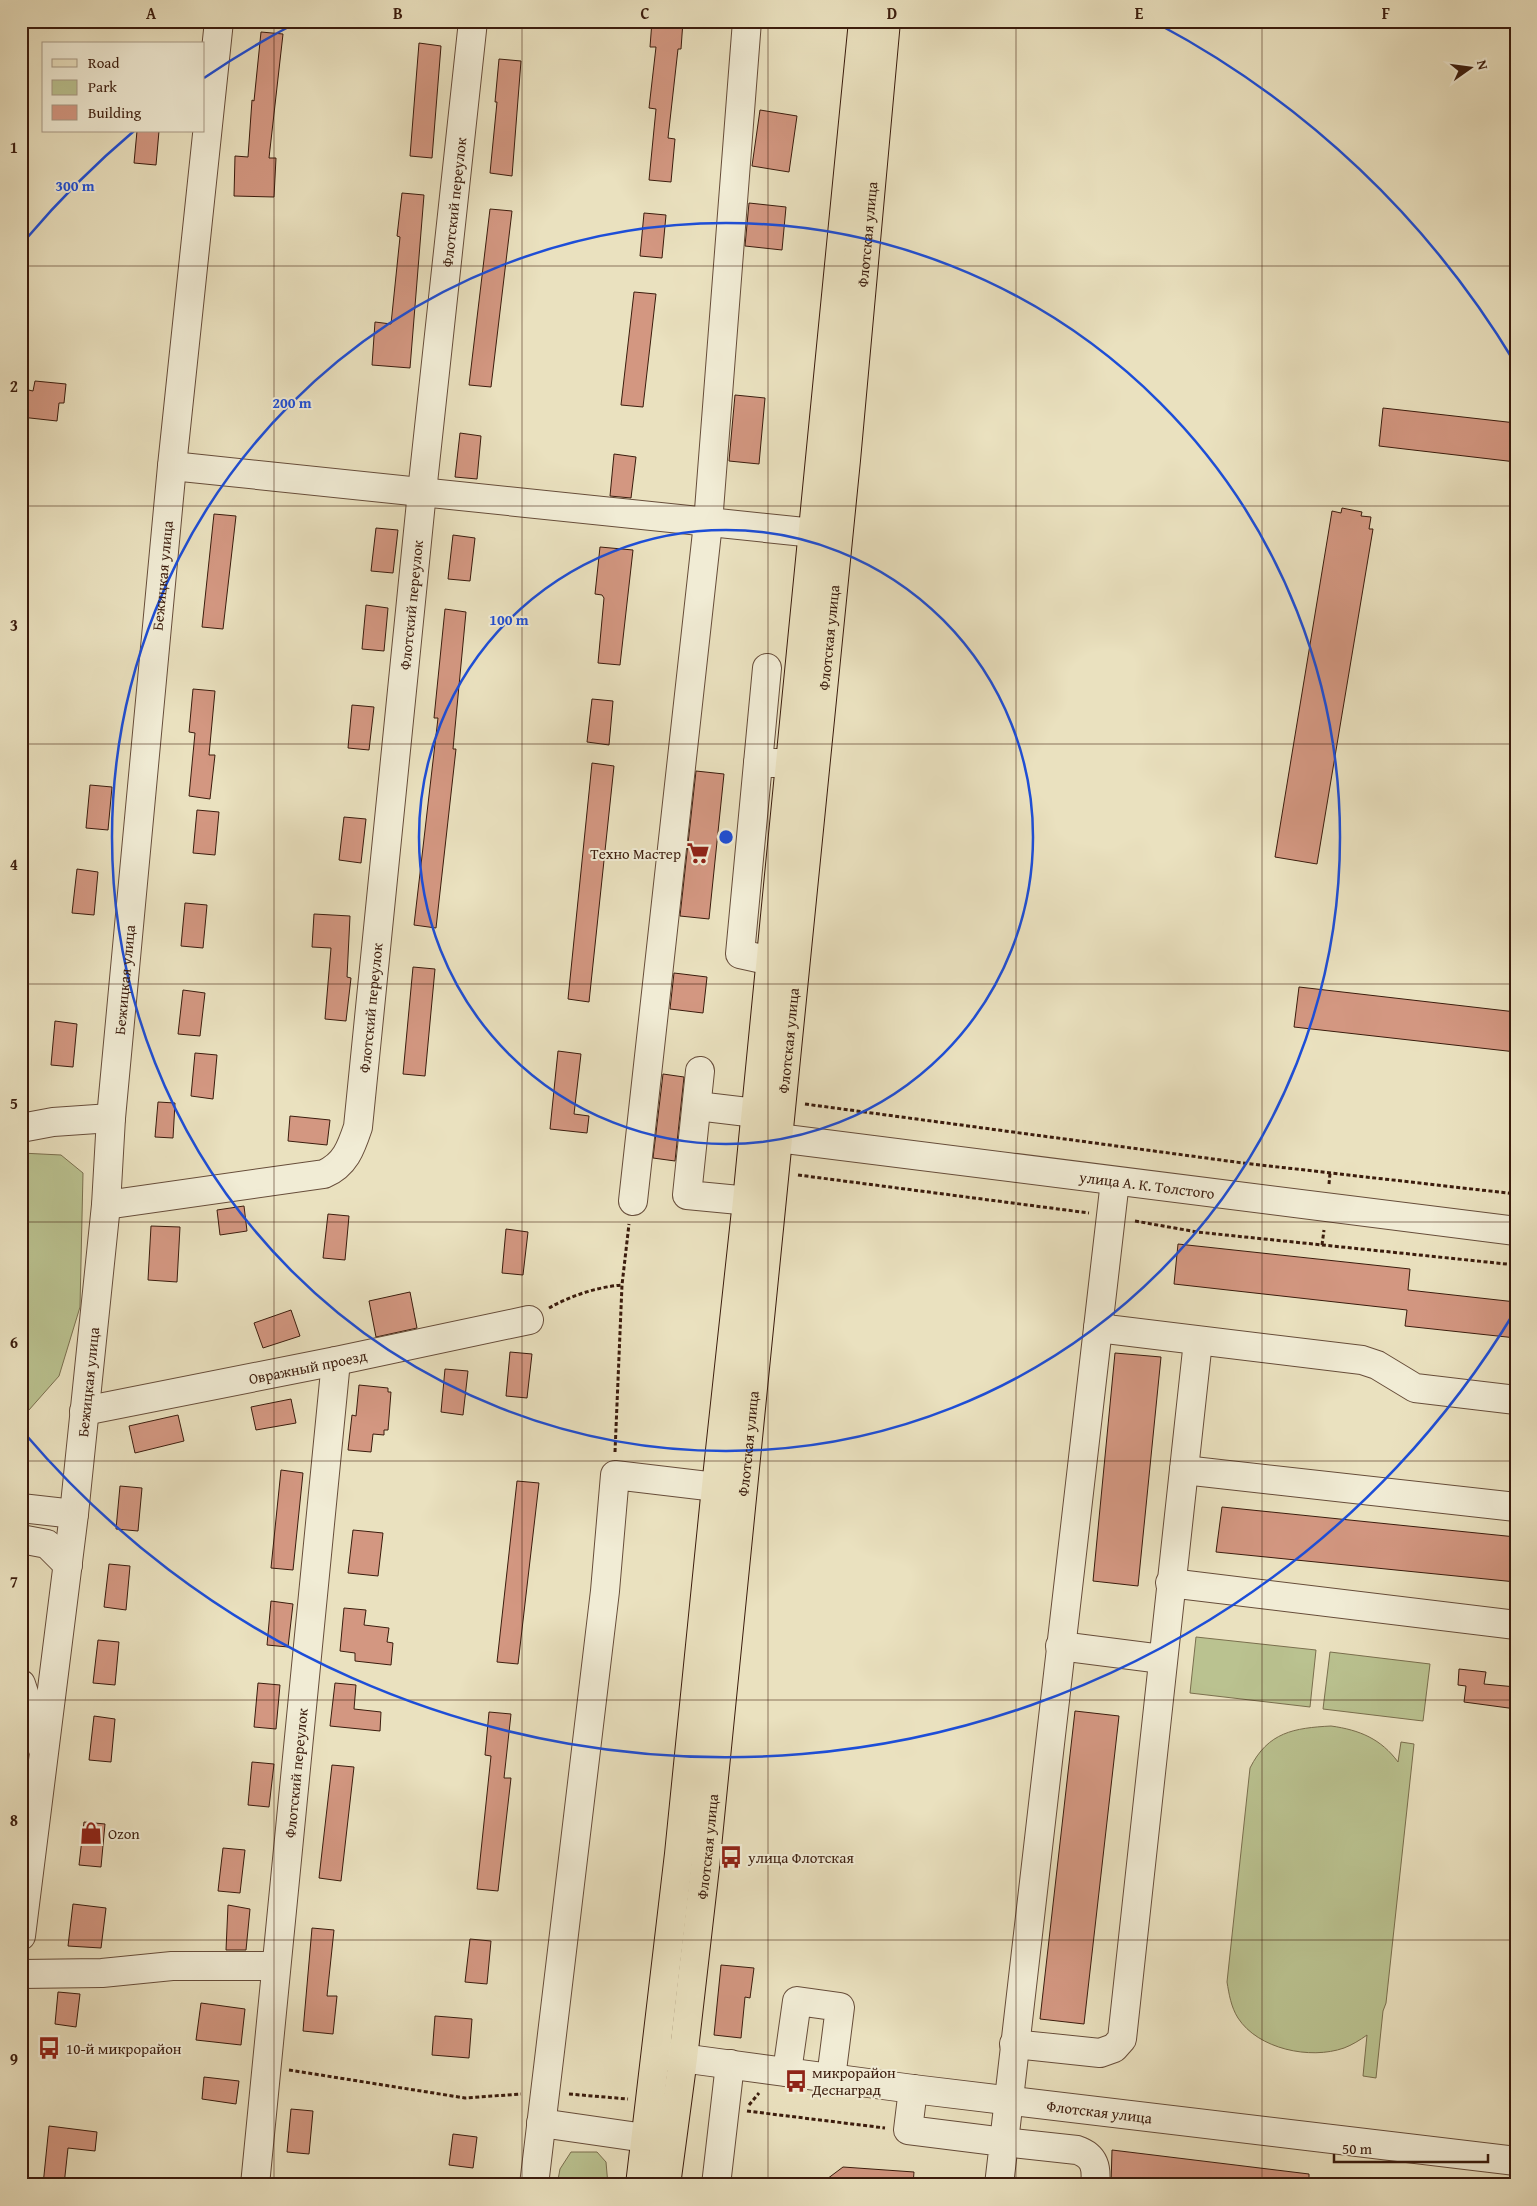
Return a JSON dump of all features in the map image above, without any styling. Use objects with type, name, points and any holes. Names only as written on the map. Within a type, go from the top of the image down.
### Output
[{"type":"main road","name":"Флотская улица","points":[[666,2185],[683,2058],[708,1838],[759,1202],[756,1113],[863,21]]},
{"type":"main road","name":"Флотская улица","points":[[640,2185],[679,1854],[716,1486],[759,1202],[778,1138],[844,479],[886,21]]},
{"type":"street","name":"Бежицкая улица","points":[[21,1936],[30,1787],[44,1753],[74,1514],[106,1205],[111,1118],[172,466],[219,21]]},
{"type":"street","name":"Флотский переулок","points":[[106,1205],[324,1174],[342,1163],[352,1148],[358,1127],[422,492],[473,21]]},
{"type":"street","points":[[633,1201],[708,523],[747,21]]},
{"type":"street","points":[[172,466],[814,533]]},
{"type":"street","points":[[767,668],[740,954],[772,961]]},
{"type":"street","points":[[758,763],[791,764]]},
{"type":"street","points":[[700,1071],[687,1195],[759,1202]]},
{"type":"street","points":[[697,1106],[756,1113]]},
{"type":"street","points":[[21,1128],[53,1122],[111,1118]]},
{"type":"street","name":"улица А. К. Толстого","points":[[778,1138],[1516,1231]]},
{"type":"street","points":[[999,2185],[1115,1181]]},
{"type":"street","name":"Овражный проезд","points":[[84,1410],[336,1361],[529,1320]]},
{"type":"street","points":[[1098,1328],[1362,1360],[1377,1365],[1415,1388],[1516,1400]]},
{"type":"street","points":[[1014,2044],[1100,2053],[1114,2048],[1122,2039],[1170,1583],[1198,1340]]},
{"type":"street","name":"Флотский переулок","points":[[255,2185],[336,1361]]},
{"type":"street","points":[[1184,1470],[1516,1507]]},
{"type":"street","points":[[534,2185],[605,1591],[614,1476],[716,1486]]},
{"type":"street","points":[[21,1508],[74,1514]]},
{"type":"street","points":[[21,1538],[47,1544],[68,1565]]},
{"type":"street","points":[[1170,1583],[1516,1625]]},
{"type":"street","points":[[1060,1646],[1162,1659]]},
{"type":"street","points":[[21,1684],[44,1753]]},
{"type":"street","points":[[21,1974],[102,1973],[172,1966],[276,1966]]},
{"type":"street","points":[[775,2070],[797,2001],[840,2008],[831,2078]]},
{"type":"street","name":"Флотская улица","points":[[655,2055],[913,2089],[1516,2161]]},
{"type":"street","points":[[716,2185],[730,2064]]},
{"type":"street","points":[[913,2089],[908,2130],[1078,2150],[1092,2158],[1095,2166],[1095,2185]]},
{"type":"street","points":[[541,2123],[645,2138]]},
{"type":"path","points":[[804,1104],[1243,1163],[1516,1194]]},
{"type":"path","points":[[797,1175],[1111,1217],[1197,1232],[1516,1265]]},
{"type":"path","points":[[614,1476],[622,1285],[633,1201]]},
{"type":"path","points":[[529,1320],[559,1302],[593,1290],[622,1285]]},
{"type":"path","points":[[266,2067],[465,2098],[544,2091]]},
{"type":"path","points":[[775,2070],[759,2095],[744,2110],[908,2130]]},
{"type":"green space","points":[[21,1153],[61,1155],[83,1173],[80,1307],[59,1376],[21,1419]]},
{"type":"green space","points":[[1196,1637],[1316,1650],[1310,1707],[1190,1693]]},
{"type":"green space","points":[[1330,1652],[1430,1664],[1423,1721],[1323,1709]]},
{"type":"green space","points":[[1331,1726],[1351,1730],[1369,1737],[1384,1747],[1398,1762],[1401,1742],[1414,1744],[1376,2078],[1363,2076],[1367,2035],[1347,2047],[1316,2053],[1286,2049],[1271,2044],[1247,2029],[1238,2018],[1232,2005],[1227,1982],[1250,1768],[1265,1747],[1283,1734],[1305,1728]]},
{"type":"green space","points":[[571,2152],[597,2152],[606,2162],[608,2185],[557,2185],[560,2169]]},
{"type":"building","points":[[652,21],[683,21],[681,49],[678,49],[668,138],[675,139],[671,182],[649,180],[656,109],[649,108],[656,47],[650,47]]},
{"type":"building","points":[[261,32],[283,34],[269,158],[276,158],[274,197],[234,196],[235,156],[248,157],[252,100],[254,101]]},
{"type":"building","points":[[419,43],[441,46],[432,158],[410,156]]},
{"type":"building","points":[[499,59],[521,61],[512,176],[490,173]]},
{"type":"building","points":[[760,110],[797,116],[789,172],[752,166]]},
{"type":"building","points":[[137,132],[159,132],[156,165],[134,163]]},
{"type":"building","points":[[402,193],[424,195],[410,368],[372,365],[375,322],[391,324],[400,237],[397,236]]},
{"type":"building","points":[[749,203],[786,207],[782,250],[745,246]]},
{"type":"building","points":[[490,209],[512,211],[491,387],[469,385]]},
{"type":"building","points":[[644,213],[666,215],[662,258],[640,256]]},
{"type":"building","points":[[634,292],[656,294],[643,407],[621,405]]},
{"type":"building","points":[[35,381],[66,384],[64,403],[59,403],[57,421],[21,417],[24,389],[33,391]]},
{"type":"building","points":[[735,395],[765,398],[759,464],[729,461]]},
{"type":"building","points":[[1383,408],[1516,423],[1516,462],[1379,446]]},
{"type":"building","points":[[460,433],[481,436],[477,479],[455,477]]},
{"type":"building","points":[[614,454],[636,457],[631,498],[610,496]]},
{"type":"building","points":[[1342,508],[1362,512],[1361,516],[1371,517],[1369,529],[1373,529],[1317,864],[1275,857],[1332,511],[1341,513]]},
{"type":"building","points":[[214,514],[236,516],[223,629],[202,627]]},
{"type":"building","points":[[376,528],[398,530],[393,573],[371,571]]},
{"type":"building","points":[[453,535],[475,538],[470,581],[448,579]]},
{"type":"building","points":[[600,547],[633,550],[620,665],[598,663],[604,598],[602,595],[595,594]]},
{"type":"building","points":[[366,605],[388,608],[384,651],[362,649]]},
{"type":"building","points":[[445,609],[466,612],[453,749],[456,749],[436,928],[414,925],[438,718],[434,718]]},
{"type":"building","points":[[193,689],[215,691],[209,755],[215,755],[210,799],[189,796],[195,733],[189,732]]},
{"type":"building","points":[[592,699],[613,701],[609,745],[587,742]]},
{"type":"building","points":[[352,705],[374,707],[369,750],[348,748]]},
{"type":"building","points":[[592,763],[614,766],[589,1002],[568,999]]},
{"type":"building","name":"Техно Мастер","points":[[696,771],[724,774],[709,919],[680,916]]},
{"type":"building","points":[[90,785],[112,787],[108,830],[86,828]]},
{"type":"building","points":[[197,810],[219,812],[215,855],[193,853]]},
{"type":"building","points":[[344,817],[366,819],[361,863],[339,860]]},
{"type":"building","points":[[77,869],[98,872],[94,915],[72,913]]},
{"type":"building","points":[[185,903],[207,905],[203,948],[181,946]]},
{"type":"building","points":[[314,914],[350,916],[347,977],[351,978],[346,1021],[325,1019],[331,948],[312,947]]},
{"type":"building","points":[[413,967],[435,969],[425,1076],[403,1074]]},
{"type":"building","points":[[674,973],[707,977],[703,1013],[670,1009]]},
{"type":"building","points":[[1299,987],[1516,1012],[1516,1052],[1294,1027]]},
{"type":"building","points":[[183,990],[205,993],[200,1036],[178,1034]]},
{"type":"building","points":[[55,1021],[77,1024],[73,1067],[51,1065]]},
{"type":"building","points":[[558,1051],[581,1054],[574,1114],[589,1116],[587,1133],[550,1129]]},
{"type":"building","points":[[195,1053],[217,1055],[213,1099],[191,1096]]},
{"type":"building","points":[[663,1074],[684,1077],[675,1161],[653,1158]]},
{"type":"building","points":[[158,1102],[175,1103],[173,1138],[155,1137]]},
{"type":"building","points":[[290,1116],[330,1120],[327,1145],[288,1141]]},
{"type":"building","points":[[244,1206],[247,1231],[220,1235],[217,1210]]},
{"type":"building","points":[[328,1214],[349,1216],[345,1260],[323,1258]]},
{"type":"building","points":[[151,1226],[180,1227],[177,1282],[148,1280]]},
{"type":"building","points":[[506,1229],[528,1232],[523,1275],[502,1273]]},
{"type":"building","points":[[1178,1244],[1410,1269],[1408,1290],[1516,1302],[1516,1338],[1405,1326],[1407,1310],[1174,1284]]},
{"type":"building","points":[[410,1292],[417,1328],[376,1337],[369,1301]]},
{"type":"building","points":[[291,1310],[300,1336],[263,1348],[254,1323]]},
{"type":"building","points":[[510,1352],[532,1354],[527,1398],[506,1396]]},
{"type":"building","points":[[1115,1353],[1161,1357],[1138,1586],[1093,1581]]},
{"type":"building","points":[[445,1369],[468,1371],[463,1415],[441,1412]]},
{"type":"building","points":[[359,1385],[388,1388],[388,1392],[391,1392],[388,1430],[384,1430],[384,1435],[373,1434],[371,1452],[348,1450],[352,1415],[356,1416]]},
{"type":"building","points":[[291,1399],[296,1423],[256,1430],[251,1407]]},
{"type":"building","points":[[178,1415],[184,1441],[135,1453],[129,1426]]},
{"type":"building","points":[[281,1470],[303,1473],[293,1570],[271,1568]]},
{"type":"building","points":[[517,1481],[539,1483],[518,1664],[497,1662]]},
{"type":"building","points":[[120,1486],[142,1488],[138,1531],[116,1529]]},
{"type":"building","points":[[1222,1507],[1516,1537],[1516,1582],[1216,1552]]},
{"type":"building","points":[[353,1530],[383,1533],[378,1576],[348,1573]]},
{"type":"building","points":[[109,1564],[130,1566],[126,1610],[104,1607]]},
{"type":"building","points":[[271,1601],[293,1604],[288,1647],[267,1645]]},
{"type":"building","points":[[344,1608],[366,1610],[364,1625],[389,1628],[387,1642],[393,1643],[391,1665],[355,1661],[355,1653],[340,1651]]},
{"type":"building","points":[[98,1640],[119,1642],[115,1685],[93,1683]]},
{"type":"building","points":[[1459,1669],[1486,1672],[1484,1684],[1516,1687],[1516,1709],[1464,1702],[1466,1686],[1458,1685]]},
{"type":"building","points":[[258,1683],[280,1685],[276,1729],[254,1727]]},
{"type":"building","points":[[335,1683],[356,1685],[354,1709],[381,1712],[380,1731],[330,1726]]},
{"type":"building","points":[[1075,1711],[1119,1716],[1084,2024],[1040,2019]]},
{"type":"building","points":[[489,1712],[511,1714],[504,1778],[511,1778],[498,1891],[477,1889],[491,1756],[485,1755]]},
{"type":"building","points":[[94,1716],[115,1719],[111,1762],[89,1760]]},
{"type":"building","points":[[252,1762],[274,1764],[269,1807],[248,1805]]},
{"type":"building","points":[[332,1765],[354,1767],[341,1881],[319,1878]]},
{"type":"building","points":[[84,1822],[105,1824],[101,1867],[79,1865]]},
{"type":"building","points":[[223,1848],[245,1850],[240,1893],[218,1891]]},
{"type":"building","points":[[73,1904],[106,1908],[101,1948],[68,1946]]},
{"type":"building","points":[[228,1905],[250,1909],[246,1950],[226,1950]]},
{"type":"building","points":[[312,1928],[334,1930],[327,1996],[337,1996],[333,2034],[303,2031]]},
{"type":"building","points":[[470,1939],[491,1941],[487,1984],[465,1982]]},
{"type":"building","points":[[721,1965],[754,1968],[750,1998],[745,1997],[741,2038],[714,2035]]},
{"type":"building","points":[[58,1992],[80,1994],[76,2027],[55,2024]]},
{"type":"building","points":[[201,2003],[245,2009],[241,2045],[196,2040]]},
{"type":"building","points":[[435,2016],[472,2019],[469,2058],[432,2055]]},
{"type":"building","points":[[204,2077],[239,2081],[236,2104],[202,2099]]},
{"type":"building","points":[[291,2109],[313,2111],[309,2154],[287,2152]]},
{"type":"building","points":[[49,2126],[97,2132],[95,2151],[68,2148],[64,2185],[43,2185]]},
{"type":"building","points":[[453,2134],[477,2137],[473,2168],[449,2165]]},
{"type":"building","points":[[1112,2150],[1309,2174],[1309,2185],[1111,2185]]},
{"type":"building","points":[[843,2167],[914,2172],[913,2185],[819,2185]]},
{"type":"place","name":"Техно Мастер","points":[[698,853]]},
{"type":"place","name":"Ozon","points":[[91,1833]]},
{"type":"place","name":"улица Флотская","points":[[731,1857]]},
{"type":"place","name":"10-й микрорайон","points":[[49,2048]]},
{"type":"place","name":"микрорайон Деснаград","points":[[796,2081]]}]
